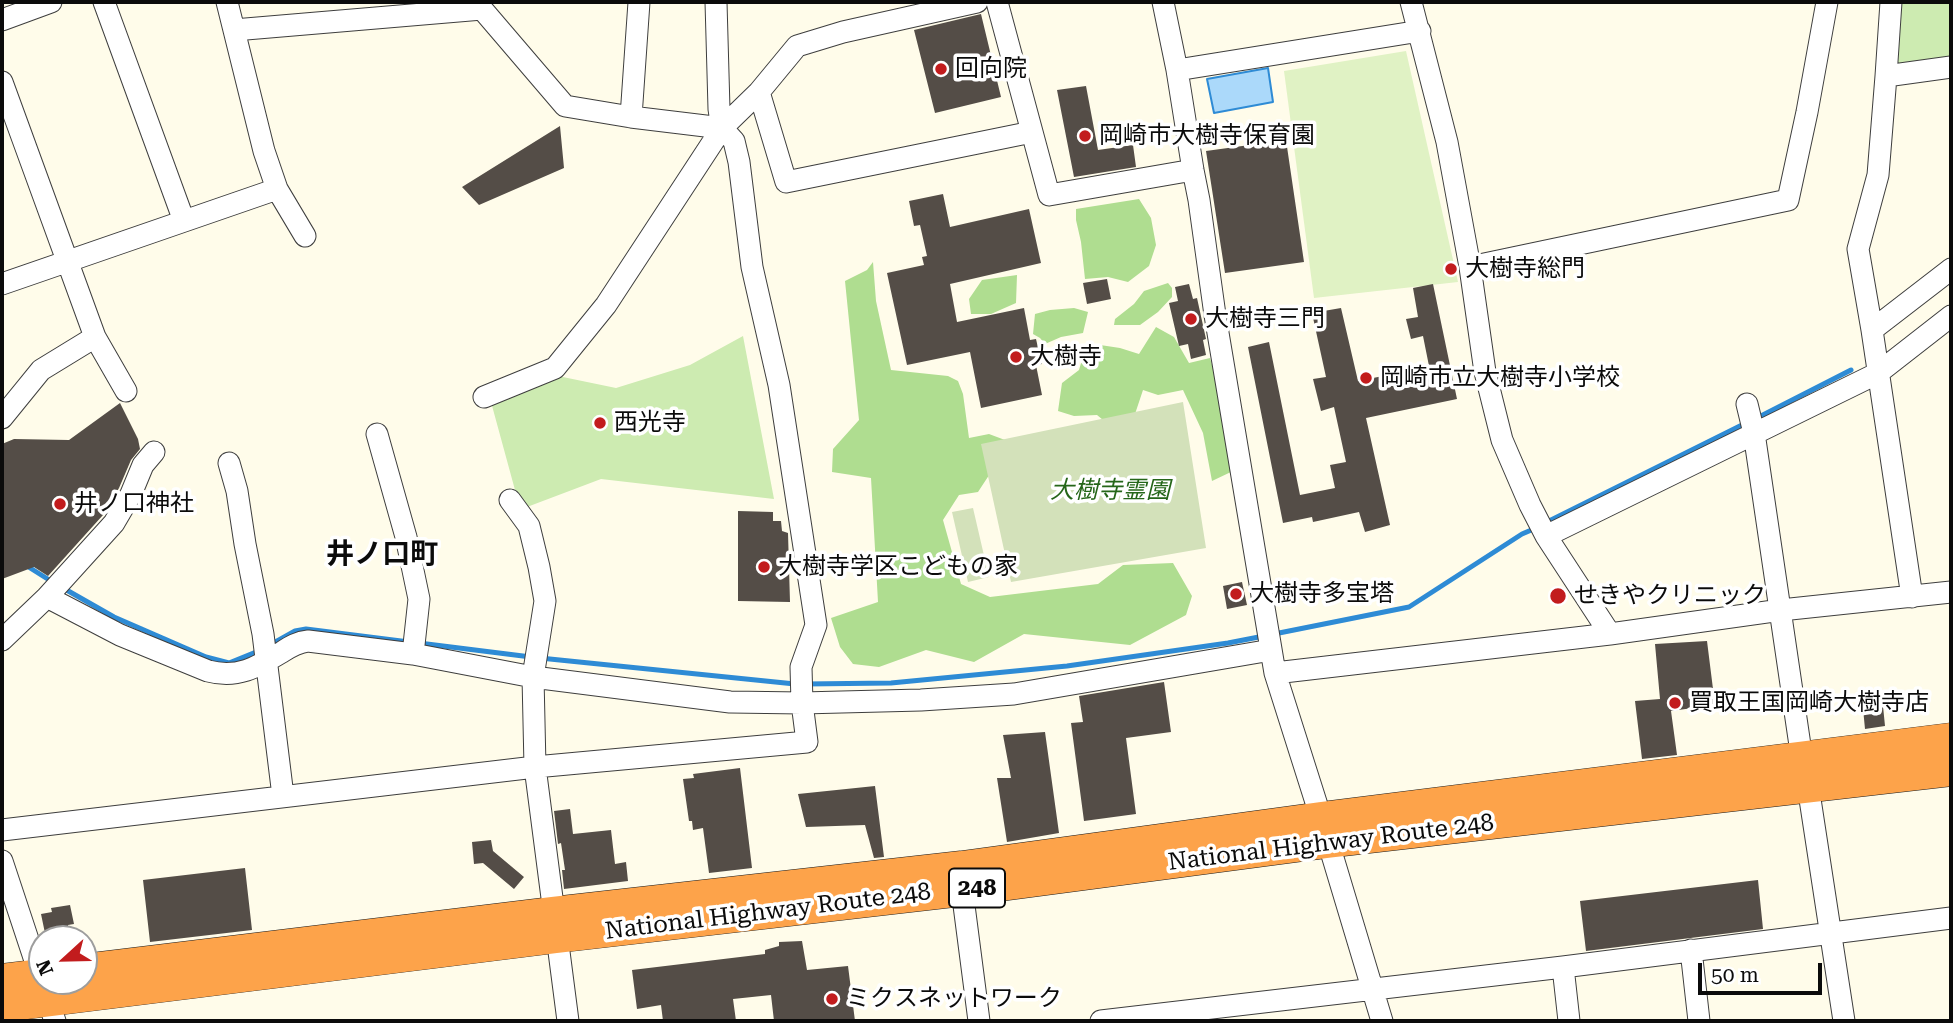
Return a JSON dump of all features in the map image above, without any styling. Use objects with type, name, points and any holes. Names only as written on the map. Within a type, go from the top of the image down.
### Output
[{"type":"highway","name":"National Highway Route 248","points":[[98,986],[962,867],[1324,830],[1805,772],[1951,739]]},
{"type":"highway","name":"National Highway Route 248","points":[[1805,772],[1951,770]]},
{"type":"highway","name":"National Highway Route 248","points":[[98,969],[554,925],[962,890],[1324,830]]},
{"type":"highway","name":"National Highway Route 248","points":[[2,980],[28,988]]},
{"type":"highway","name":"National Highway Route 248","points":[[2,1006],[39,995]]},
{"type":"street","points":[[2,20],[51,2]]},
{"type":"street","points":[[104,2],[184,221]]},
{"type":"street","points":[[227,2],[264,150],[277,189],[305,236]]},
{"type":"street","points":[[631,117],[639,2]]},
{"type":"street","points":[[2,830],[535,767],[807,743],[801,667],[816,625],[779,385],[752,267],[738,162],[734,141],[722,128],[716,2]]},
{"type":"street","points":[[484,397],[555,368],[606,305],[722,128],[760,92],[797,46],[842,32],[977,2]]},
{"type":"street","points":[[997,2],[1049,195],[1193,170]]},
{"type":"street","points":[[1163,2],[1199,200],[1215,315],[1275,673],[1382,1021]]},
{"type":"street","points":[[1411,2],[1447,142],[1470,267],[1485,372],[1502,440],[1546,536],[1610,634]]},
{"type":"street","points":[[1470,267],[1788,200],[1827,2]]},
{"type":"street","points":[[1891,2],[1878,175],[1858,249],[1912,597]]},
{"type":"street","points":[[234,30],[482,5],[565,106],[722,128]]},
{"type":"street","points":[[1177,70],[1420,32]]},
{"type":"street","points":[[1886,76],[1951,67]]},
{"type":"street","points":[[2,82],[96,337],[126,391]]},
{"type":"street","points":[[760,92],[786,182],[1032,132]]},
{"type":"street","points":[[2,285],[277,189]]},
{"type":"street","points":[[1872,330],[1951,269]]},
{"type":"street","points":[[1546,536],[1878,373],[1951,316]]},
{"type":"street","points":[[2,418],[41,370],[96,337]]},
{"type":"street","points":[[1747,404],[1754,433],[1844,1021]]},
{"type":"street","points":[[377,434],[406,537],[419,599],[412,654]]},
{"type":"street","points":[[2,640],[47,597],[114,523],[131,494],[143,465],[154,452]]},
{"type":"street","points":[[229,463],[237,491],[263,634],[283,796]]},
{"type":"street","points":[[510,500],[528,526],[545,601],[533,677],[535,767],[568,1021]]},
{"type":"street","points":[[1275,673],[1610,634],[1781,610],[1951,592]]},
{"type":"street","points":[[47,597],[120,635],[222,675],[235,675],[266,662],[300,641],[308,640],[412,654],[533,677],[730,702],[921,700],[1014,694],[1271,650]]},
{"type":"street","points":[[2,861],[28,939]]},
{"type":"street","points":[[962,890],[979,1021]]},
{"type":"street","points":[[1111,1021],[1238,1013],[1372,989],[1951,918]]},
{"type":"street","points":[[1691,950],[1699,1021]]},
{"type":"street","points":[[1563,967],[1569,1021]]},
{"type":"green space","points":[[1900,2],[1951,2],[1951,58],[1896,66]]},
{"type":"green space","points":[[1406,51],[1458,282],[1314,298],[1284,71]]},
{"type":"green space","points":[[1139,199],[1151,218],[1156,245],[1149,266],[1128,282],[1108,277],[1085,279],[1076,209]]},
{"type":"green space","points":[[873,262],[876,301],[891,370],[948,376],[958,381],[963,394],[969,438],[989,434],[1013,443],[978,492],[959,495],[943,520],[961,584],[990,597],[1098,584],[1123,565],[1173,563],[1192,596],[1186,615],[1130,645],[1024,634],[974,662],[926,650],[879,667],[853,664],[840,647],[831,618],[878,602],[871,478],[832,472],[833,449],[859,420],[845,281],[867,270]]},
{"type":"green space","points":[[1017,275],[1016,303],[991,314],[971,314],[969,299],[982,280]]},
{"type":"green space","points":[[1168,283],[1172,288],[1172,297],[1158,312],[1140,325],[1114,325],[1115,319],[1134,304],[1144,291]]},
{"type":"green space","points":[[1074,308],[1088,312],[1083,333],[1061,337],[1045,344],[1033,334],[1035,314]]},
{"type":"green space","points":[[1156,327],[1174,337],[1189,363],[1210,358],[1223,403],[1233,471],[1212,481],[1203,433],[1183,390],[1158,395],[1143,390],[1135,414],[1114,429],[1097,415],[1074,416],[1058,411],[1062,383],[1079,370],[1087,343],[1139,354]]},
{"type":"green space","points":[[743,336],[774,499],[601,479],[527,507],[515,490],[491,402],[558,376],[616,388],[690,365]]},
{"type":"green space","name":"大樹寺霊園","points":[[1183,402],[1206,548],[1011,582],[981,444]]},
{"type":"green space","points":[[973,508],[989,577],[968,582],[952,512]]},
{"type":"water","points":[[1268,68],[1273,102],[1214,113],[1207,79]]},
{"type":"building","points":[[981,14],[1001,97],[935,113],[914,30]]},
{"type":"building","points":[[1086,86],[1098,150],[1133,145],[1136,167],[1074,177],[1057,90]]},
{"type":"building","points":[[560,126],[564,168],[479,205],[462,187]]},
{"type":"building","points":[[1286,140],[1304,262],[1225,273],[1206,151]]},
{"type":"building","points":[[943,194],[950,227],[1029,209],[1041,263],[950,284],[957,322],[1024,308],[1030,340],[1036,339],[1042,364],[1036,365],[1042,395],[981,408],[970,352],[907,365],[887,273],[924,265],[922,257],[927,256],[920,225],[914,226],[909,201]]},
{"type":"building","points":[[1107,279],[1111,299],[1087,304],[1083,283]]},
{"type":"building","points":[[1189,284],[1193,299],[1197,298],[1206,339],[1203,340],[1206,355],[1191,359],[1188,344],[1179,346],[1169,303],[1178,301],[1175,287]]},
{"type":"building","points":[[1433,284],[1457,399],[1366,418],[1390,525],[1365,532],[1359,512],[1313,522],[1312,517],[1283,523],[1248,347],[1269,342],[1300,495],[1335,488],[1330,465],[1346,462],[1334,407],[1321,411],[1313,379],[1326,377],[1312,313],[1341,308],[1358,381],[1398,373],[1430,371],[1423,336],[1411,339],[1406,319],[1418,317],[1413,288]]},
{"type":"building","name":"井ノ口神社","points":[[120,403],[138,439],[140,449],[131,460],[103,515],[48,576],[34,567],[2,579],[2,444],[14,439],[69,440]]},
{"type":"building","name":"大樹寺学区こどもの家","points":[[738,511],[773,512],[773,521],[781,521],[782,531],[788,533],[790,602],[738,601]]},
{"type":"building","points":[[1242,582],[1247,605],[1227,609],[1223,586]]},
{"type":"building","name":"買取王国岡崎大樹寺店","points":[[1707,641],[1715,705],[1671,711],[1677,755],[1642,759],[1635,701],[1660,699],[1655,644]]},
{"type":"building","points":[[1164,682],[1171,732],[1126,738],[1136,814],[1084,821],[1071,723],[1083,722],[1079,696]]},
{"type":"building","points":[[1882,696],[1885,726],[1865,729],[1862,698]]},
{"type":"building","points":[[1045,732],[1059,833],[1007,842],[997,778],[1011,778],[1003,735]]},
{"type":"building","points":[[740,768],[752,868],[709,873],[703,828],[693,830],[692,821],[689,821],[683,779],[694,778],[693,774]]},
{"type":"building","points":[[875,786],[884,857],[874,858],[865,825],[806,827],[798,794]]},
{"type":"building","points":[[570,809],[573,834],[611,830],[615,864],[626,862],[628,881],[564,889],[562,870],[565,870],[561,843],[558,844],[554,811]]},
{"type":"building","points":[[491,840],[493,851],[524,877],[514,889],[483,863],[474,864],[472,842]]},
{"type":"building","points":[[245,868],[252,930],[150,942],[143,880]]},
{"type":"building","points":[[1758,880],[1763,929],[1586,951],[1580,901]]},
{"type":"building","points":[[70,905],[74,924],[43,925],[41,914],[52,912],[51,908]]},
{"type":"building","points":[[802,941],[807,970],[848,966],[855,1021],[774,1021],[771,995],[733,999],[736,1021],[663,1021],[661,1005],[637,1009],[632,970],[765,954],[765,950],[779,946],[779,942]]},
{"type":"waterway","points":[[1755,419],[1851,370]]},
{"type":"waterway","points":[[1545,523],[1746,423]]},
{"type":"waterway","points":[[1274,634],[1409,607],[1522,534],[1536,528]]},
{"type":"waterway","points":[[27,566],[54,583]]},
{"type":"waterway","points":[[63,588],[114,617],[206,657],[229,663],[261,650]]},
{"type":"waterway","points":[[270,645],[295,631],[306,629],[409,642]]},
{"type":"waterway","points":[[805,684],[891,683],[1067,666],[1264,636]]},
{"type":"waterway","points":[[419,643],[531,657]]},
{"type":"waterway","points":[[540,658],[795,684]]},
{"type":"place","name":"回向院","points":[[941,69]]},
{"type":"place","name":"岡崎市大樹寺保育園","points":[[1085,136]]},
{"type":"place","name":"大樹寺総門","points":[[1451,269]]},
{"type":"place","name":"大樹寺三門","points":[[1191,319]]},
{"type":"place","name":"大樹寺","points":[[1016,357]]},
{"type":"place","name":"岡崎市立大樹寺小学校","points":[[1366,378]]},
{"type":"place","name":"西光寺","points":[[600,423]]},
{"type":"place","name":"井ノ口神社","points":[[60,504]]},
{"type":"place","name":"大樹寺学区こどもの家","points":[[764,567]]},
{"type":"place","name":"大樹寺多宝塔","points":[[1236,594]]},
{"type":"place","name":"せきやクリニック","points":[[1558,596]]},
{"type":"place","name":"買取王国岡崎大樹寺店","points":[[1675,703]]},
{"type":"place","name":"ミクスネットワーク","points":[[832,999]]},
{"type":"district","name":"井ノ口町","points":[[382,555]]}]
